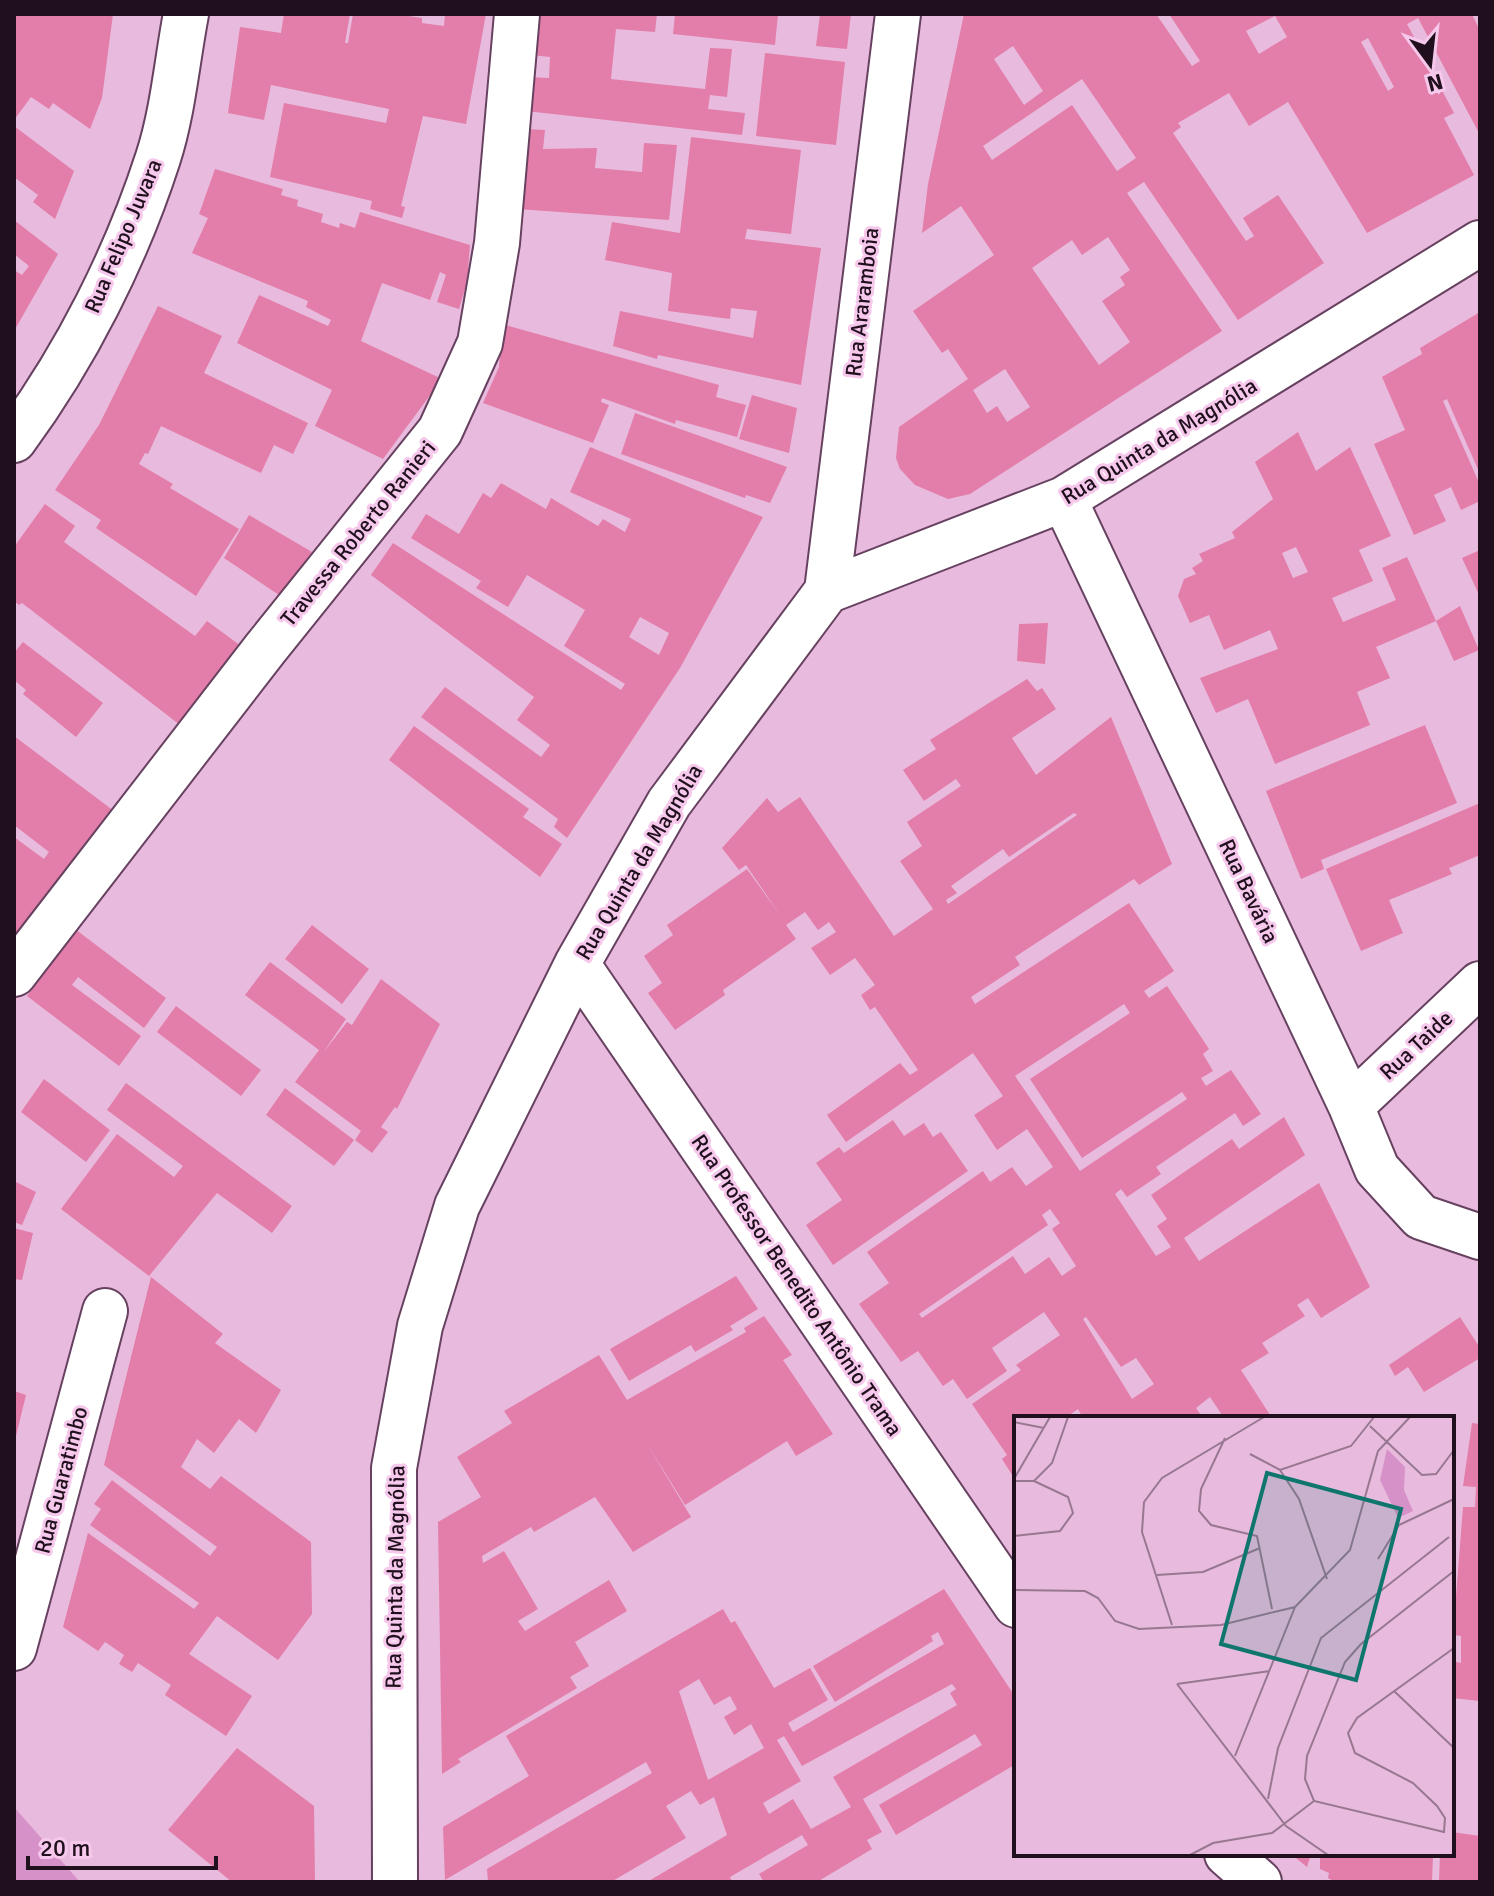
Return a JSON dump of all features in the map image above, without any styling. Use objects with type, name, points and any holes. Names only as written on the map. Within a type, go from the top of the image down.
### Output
[{"type":"street","name":"Rua Felipo Juvara","points":[[14,440],[50,391],[113,271],[159,156],[186,14]]},
{"type":"street","name":"Travessa Roberto Ranieri","points":[[14,974],[265,649],[440,431],[480,343],[497,243],[517,14]]},
{"type":"street","name":"Rua Araramboia","points":[[827,591],[898,14]]},
{"type":"street","name":"Rua Quinta da Magnólia","points":[[395,1882],[394,1468],[420,1326],[457,1206],[577,964],[669,803],[827,591],[1064,499],[1480,243]]},
{"type":"street","name":"Rua Bavária","points":[[1064,499],[1351,1106],[1377,1169],[1421,1217],[1480,1237]]},
{"type":"street","name":"Rua Professor Benedito Antônio Trama","points":[[577,964],[1014,1602]]},
{"type":"street","name":"Rua Taide","points":[[1351,1106],[1480,984]]},
{"type":"street","name":"Rua Guaratimbo","points":[[14,1648],[105,1311]]},
{"type":"street","points":[[1229,1856],[1259,1882]]},
{"type":"shaded area","points":[[14,1807],[80,1882],[14,1882]]},
{"type":"building","points":[[14,14],[113,14],[102,98],[90,129],[53,103],[49,109],[31,97],[14,120]]},
{"type":"building","points":[[284,14],[350,14],[345,43],[348,43],[353,14],[395,14],[422,18],[422,23],[444,26],[445,14],[486,14],[466,124],[423,116],[401,206],[405,207],[402,218],[370,209],[372,201],[270,177],[284,103],[386,123],[389,109],[271,85],[264,120],[228,113],[240,27],[281,33]]},
{"type":"building","points":[[535,14],[657,14],[655,32],[616,29],[611,79],[705,89],[710,48],[732,49],[727,97],[710,95],[708,109],[745,113],[742,135],[526,111],[529,77],[549,78],[550,57],[531,55]]},
{"type":"building","points":[[675,14],[778,14],[775,45],[673,34]]},
{"type":"building","points":[[820,14],[851,14],[847,49],[816,46]]},
{"type":"building","points":[[964,14],[1156,14],[1192,66],[1200,61],[1169,14],[1472,14],[1480,31],[1480,135],[1418,18],[1407,24],[1454,113],[1444,118],[1474,175],[1367,233],[1288,102],[1249,126],[1229,93],[1178,123],[1181,127],[1173,133],[1246,241],[1254,236],[1243,218],[1278,195],[1324,263],[1238,320],[1144,182],[1127,193],[1222,331],[970,494],[948,499],[915,485],[900,469],[896,458],[899,427],[968,379],[948,349],[942,353],[913,311],[994,255],[961,206],[922,233],[928,184]],"holes":[[[1275,16],[1287,37],[1259,54],[1246,31]],[[1368,38],[1394,87],[1388,91],[1361,42]],[[1013,46],[1043,91],[1024,105],[994,59]],[[1082,79],[1136,158],[1117,171],[1072,105],[992,160],[983,146]],[[1108,237],[1130,270],[1120,277],[1125,285],[1102,301],[1130,342],[1099,365],[1032,268],[1072,240],[1082,255]],[[1005,369],[1030,407],[1007,422],[997,406],[987,413],[973,390]]]},
{"type":"building","points":[[765,53],[845,62],[836,145],[756,136]]},
{"type":"building","points":[[14,126],[74,171],[55,219],[33,202],[38,195],[14,177]]},
{"type":"building","points":[[525,129],[545,130],[543,149],[597,148],[595,168],[642,172],[644,143],[677,145],[669,220],[518,209]]},
{"type":"building","points":[[691,137],[801,150],[791,234],[747,229],[745,239],[821,248],[801,385],[658,355],[657,359],[613,346],[620,311],[753,338],[757,311],[731,308],[730,319],[668,311],[672,273],[605,260],[612,222],[680,233]]},
{"type":"building","points":[[215,169],[283,189],[281,195],[298,200],[297,206],[323,214],[321,222],[339,228],[340,223],[355,228],[360,212],[470,245],[467,282],[459,309],[437,302],[446,275],[440,272],[430,300],[382,283],[361,341],[442,379],[383,459],[315,426],[332,390],[237,343],[259,295],[328,326],[331,320],[306,307],[308,301],[192,253],[208,218],[199,214]]},
{"type":"building","points":[[14,220],[58,254],[14,331],[14,270],[22,275],[29,266],[14,254]]},
{"type":"building","points":[[158,306],[222,336],[204,373],[308,423],[293,454],[274,445],[261,473],[161,426],[148,454],[145,453],[139,464],[173,484],[170,488],[239,529],[196,596],[96,528],[101,520],[55,490],[99,425]]},
{"type":"building","points":[[1480,312],[1480,474],[1447,399],[1443,401],[1480,485],[1480,501],[1461,510],[1451,487],[1434,495],[1446,521],[1414,535],[1374,444],[1405,430],[1382,377],[1422,354],[1420,348]]},
{"type":"building","points":[[502,324],[719,385],[716,397],[746,405],[737,437],[676,420],[675,424],[602,398],[601,402],[609,405],[593,443],[483,403],[499,367]]},
{"type":"building","points":[[752,395],[797,408],[789,453],[739,439]]},
{"type":"building","points":[[635,413],[787,467],[770,503],[746,495],[745,498],[621,454]]},
{"type":"building","points":[[1298,432],[1316,471],[1350,447],[1391,536],[1359,550],[1373,581],[1332,598],[1343,622],[1396,600],[1382,568],[1407,557],[1436,621],[1376,647],[1390,678],[1357,692],[1370,725],[1275,764],[1248,699],[1216,713],[1200,678],[1278,649],[1270,630],[1224,650],[1209,615],[1190,623],[1178,596],[1184,579],[1196,574],[1192,568],[1203,561],[1199,554],[1235,538],[1232,532],[1273,499],[1255,462]],"holes":[[[1296,547],[1308,572],[1293,578],[1282,553]]]},
{"type":"building","points":[[590,447],[763,517],[680,668],[567,838],[554,827],[558,819],[421,717],[445,687],[541,757],[550,745],[517,720],[534,697],[371,575],[393,543],[621,690],[625,684],[564,646],[585,610],[527,575],[508,607],[476,588],[481,581],[411,538],[426,514],[459,534],[483,493],[491,498],[501,483],[546,509],[551,498],[598,526],[603,519],[625,532],[631,519],[570,492]],"holes":[[[640,617],[669,633],[659,655],[629,637]]]},
{"type":"building","points":[[45,504],[75,526],[64,542],[195,636],[207,621],[241,646],[180,725],[22,603],[19,605],[14,601],[14,547]]},
{"type":"building","points":[[249,515],[312,552],[279,595],[224,558]]},
{"type":"building","points":[[1480,550],[1480,597],[1462,558]]},
{"type":"building","points":[[1460,606],[1479,650],[1454,661],[1436,621]]},
{"type":"building","points":[[1048,623],[1045,664],[1017,661],[1019,624]]},
{"type":"building","points":[[23,642],[103,703],[76,737],[23,694],[26,690],[14,680],[14,653]]},
{"type":"building","points":[[1027,679],[1037,691],[1042,688],[1056,709],[1012,738],[1036,775],[1111,717],[1172,864],[1139,885],[1134,879],[1015,957],[1020,965],[971,997],[975,1004],[1129,903],[1174,971],[1144,991],[1149,998],[1167,986],[1209,1049],[1203,1054],[1213,1071],[1201,1078],[1206,1086],[1231,1070],[1261,1114],[1243,1126],[1235,1113],[1156,1167],[1161,1174],[1127,1197],[1121,1189],[1115,1194],[1156,1256],[1171,1247],[1157,1226],[1167,1219],[1151,1195],[1232,1139],[1239,1149],[1284,1117],[1305,1155],[1184,1238],[1199,1261],[1319,1183],[1370,1287],[1321,1318],[1308,1298],[1297,1305],[1305,1316],[1262,1343],[1269,1353],[1241,1370],[1271,1416],[1223,1416],[1210,1397],[1196,1408],[1202,1416],[1082,1416],[1078,1409],[1068,1416],[1014,1416],[1014,1478],[1002,1459],[1007,1455],[972,1404],[1021,1370],[1016,1365],[1060,1335],[1044,1312],[992,1348],[1007,1371],[967,1399],[953,1379],[943,1386],[918,1351],[901,1362],[859,1304],[889,1283],[867,1252],[983,1171],[990,1182],[1012,1167],[1026,1186],[1053,1167],[1027,1129],[997,1150],[974,1115],[1003,1096],[973,1053],[846,1142],[827,1115],[900,1063],[910,1075],[918,1070],[875,1007],[870,1010],[861,995],[875,985],[855,958],[830,975],[811,948],[836,932],[829,922],[818,930],[805,912],[786,925],[796,939],[723,990],[725,995],[675,1030],[648,993],[662,983],[644,956],[673,935],[667,925],[747,869],[780,915],[746,865],[739,870],[722,848],[767,798],[778,812],[800,797],[894,936],[933,909],[900,861],[922,846],[907,822],[961,786],[956,779],[924,801],[903,770],[936,749],[930,740]],"holes":[[[1074,813],[1077,815],[948,904],[946,900],[957,893],[951,886],[1003,849],[1009,857]],[[1124,1004],[1130,1013],[1030,1079],[1082,1158],[1182,1092],[1187,1099],[1080,1171],[1015,1076]],[[1050,1209],[1060,1223],[1052,1229],[1076,1266],[1062,1276],[1049,1257],[1025,1274],[1013,1256],[922,1318],[919,1314],[1048,1225],[1042,1215]],[[1086,1317],[1121,1367],[1136,1358],[1154,1384],[1132,1399],[1083,1319]]]},
{"type":"building","points":[[1425,725],[1457,803],[1321,860],[1324,869],[1301,879],[1266,791]]},
{"type":"building","points":[[414,726],[529,809],[523,817],[562,844],[540,877],[389,760]]},
{"type":"building","points":[[14,736],[114,811],[14,943],[14,837],[44,859],[49,852],[14,825]]},
{"type":"building","points":[[1480,803],[1480,855],[1449,868],[1452,874],[1389,900],[1403,933],[1361,951],[1326,869]]},
{"type":"building","points":[[312,925],[369,969],[342,1004],[285,959]]},
{"type":"building","points":[[75,929],[166,998],[144,1028],[78,977],[72,985],[141,1036],[119,1066],[27,996]]},
{"type":"building","points":[[270,962],[346,1019],[323,1053],[347,1022],[352,1025],[381,979],[440,1024],[397,1109],[395,1107],[381,1127],[388,1132],[372,1153],[355,1140],[361,1131],[295,1082],[319,1050],[245,995]]},
{"type":"building","points":[[176,1006],[261,1070],[241,1096],[157,1032]]},
{"type":"building","points":[[44,1079],[110,1130],[86,1162],[21,1112]]},
{"type":"building","points":[[126,1083],[292,1206],[272,1233],[217,1193],[149,1276],[61,1209],[117,1134],[174,1177],[183,1166],[107,1110]]},
{"type":"building","points":[[285,1088],[354,1140],[334,1166],[266,1115]]},
{"type":"building","points":[[893,1120],[904,1136],[924,1123],[933,1137],[941,1132],[968,1171],[833,1265],[806,1225],[842,1200],[816,1163],[839,1147],[844,1153]]},
{"type":"building","points":[[14,1181],[36,1192],[22,1225],[14,1222]]},
{"type":"building","points":[[14,1228],[33,1233],[22,1280],[14,1279]]},
{"type":"building","points":[[736,1276],[758,1309],[730,1326],[733,1330],[695,1352],[691,1345],[629,1381],[610,1349]]},
{"type":"building","points":[[151,1277],[223,1334],[215,1343],[281,1390],[256,1433],[239,1419],[214,1453],[197,1439],[181,1467],[210,1489],[221,1476],[311,1542],[312,1614],[278,1660],[217,1616],[189,1654],[252,1696],[226,1736],[165,1695],[171,1685],[138,1663],[132,1672],[119,1664],[124,1655],[105,1642],[98,1651],[63,1627],[88,1533],[194,1609],[199,1603],[90,1525],[101,1509],[94,1504],[112,1480],[210,1556],[217,1547],[104,1465]]},
{"type":"building","points":[[764,1316],[792,1355],[783,1360],[833,1434],[796,1456],[787,1441],[685,1505],[644,1439],[691,1517],[633,1552],[595,1497],[534,1532],[531,1527],[482,1556],[483,1563],[504,1551],[538,1609],[518,1621],[525,1631],[609,1580],[627,1611],[575,1642],[589,1666],[570,1677],[577,1688],[458,1759],[461,1762],[442,1774],[438,1522],[481,1497],[457,1457],[512,1423],[504,1411],[599,1355],[627,1400],[746,1332],[744,1328]]},
{"type":"building","points":[[1460,1317],[1480,1348],[1480,1358],[1424,1392],[1408,1367],[1395,1376],[1389,1365]]},
{"type":"building","points":[[14,1391],[26,1395],[15,1440],[14,1439]]},
{"type":"building","points":[[1472,1423],[1480,1424],[1480,1701],[1454,1698],[1454,1661],[1461,1663],[1461,1636],[1454,1635],[1454,1622],[1463,1507],[1475,1507],[1476,1487],[1463,1486]]},
{"type":"building","points":[[944,1589],[1014,1695],[1014,1765],[896,1835],[879,1805],[982,1745],[975,1734],[863,1799],[882,1832],[867,1840],[872,1849],[817,1882],[764,1882],[759,1874],[808,1845],[802,1835],[730,1877],[732,1882],[647,1882],[727,1835],[714,1797],[700,1805],[691,1791],[666,1806],[686,1838],[611,1882],[488,1882],[487,1869],[652,1773],[646,1762],[445,1880],[443,1827],[529,1776],[506,1736],[723,1609],[731,1623],[735,1621],[774,1688],[810,1668],[828,1700],[788,1723],[793,1732],[944,1644],[938,1632],[931,1636],[933,1641],[835,1702],[813,1666]],"holes":[[[699,1679],[714,1705],[730,1696],[737,1709],[724,1717],[734,1735],[751,1724],[764,1748],[708,1780],[679,1691]],[[952,1684],[956,1689],[950,1693],[957,1705],[833,1777],[851,1807],[811,1829],[793,1799],[769,1814],[763,1803],[801,1781],[777,1740],[784,1736],[802,1766]]]},
{"type":"building","points":[[237,1748],[314,1806],[315,1882],[232,1882],[168,1830]]},
{"type":"building","points":[[1454,1832],[1480,1836],[1480,1882],[1439,1882],[1440,1856],[1454,1856]]},
{"type":"building","points":[[1293,1856],[1310,1856],[1307,1867]]},
{"type":"building","points":[[1320,1856],[1433,1856],[1432,1882],[1335,1882],[1328,1878],[1329,1873],[1320,1869]]}]
